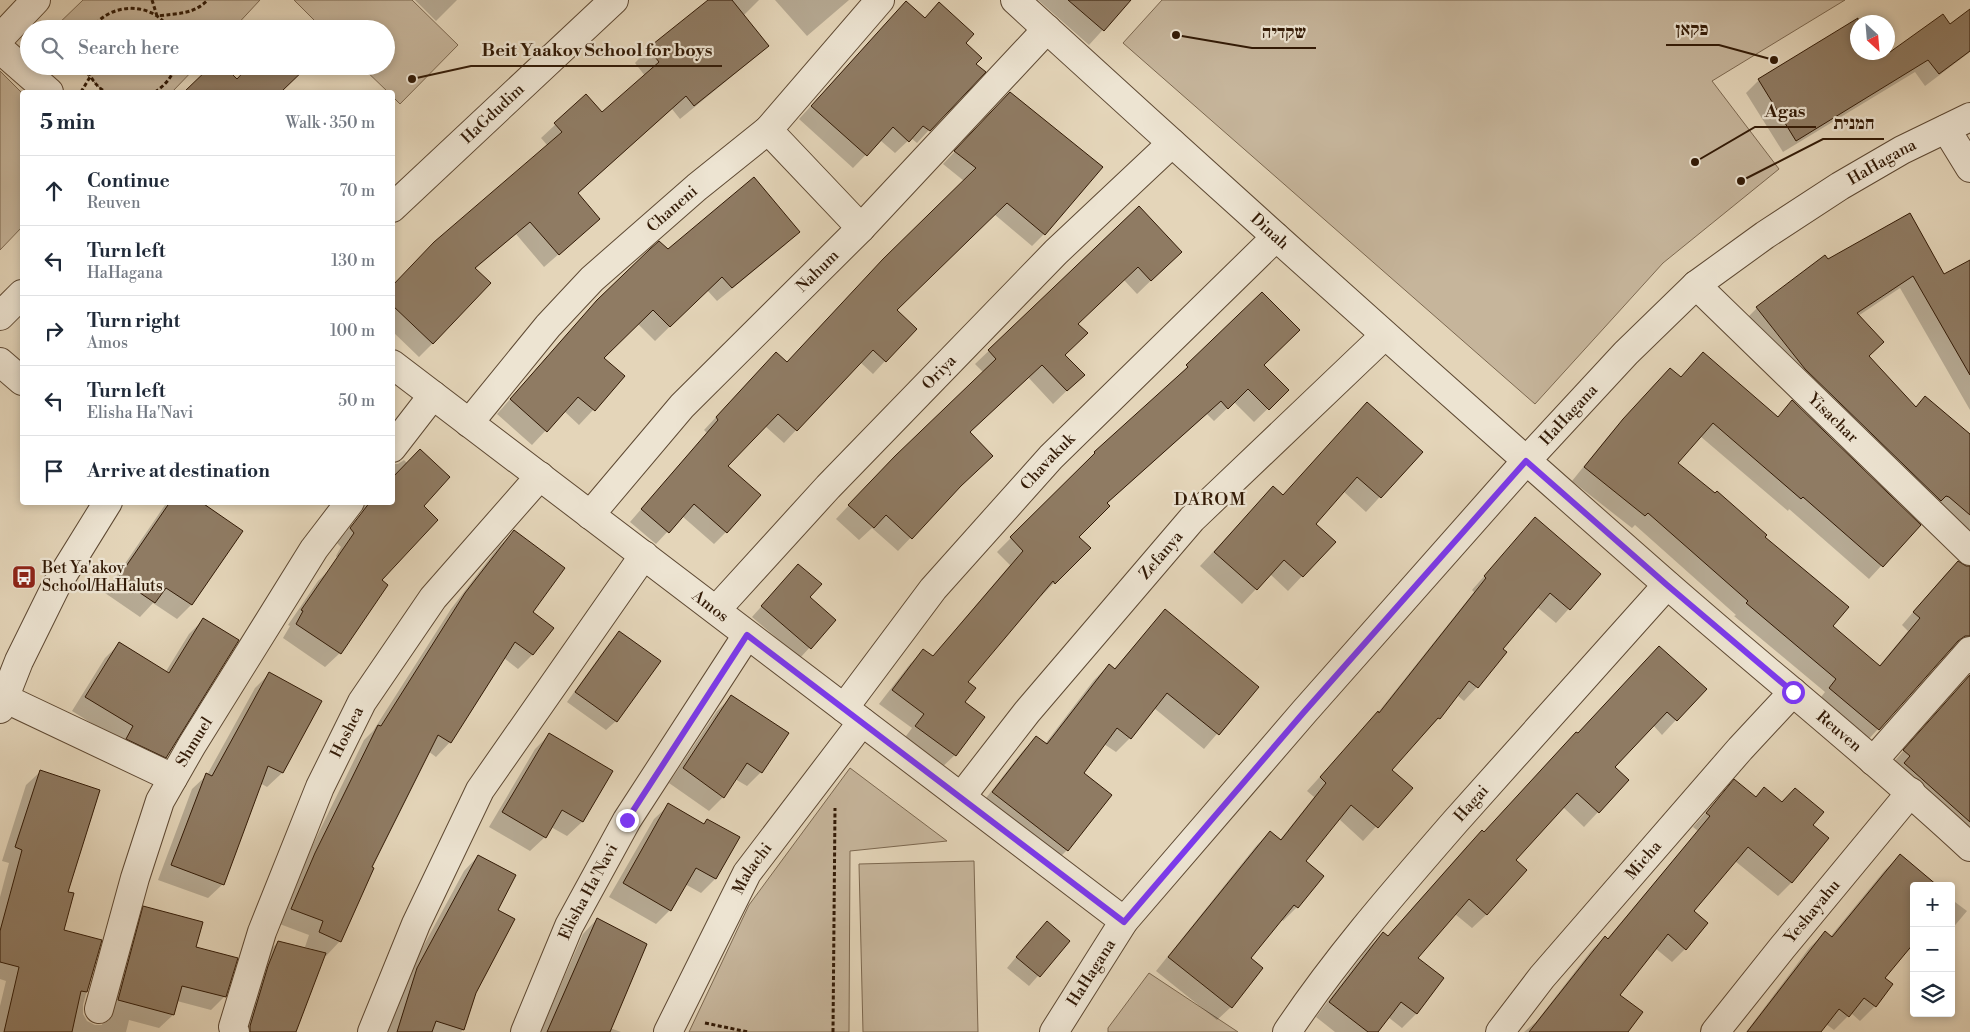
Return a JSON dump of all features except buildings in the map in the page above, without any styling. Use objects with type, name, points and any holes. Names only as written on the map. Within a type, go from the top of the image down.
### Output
[{"type":"street","points":[[0,38],[36,0]]},
{"type":"street","name":"HaGdudim","points":[[395,205],[614,0]]},
{"type":"street","name":"Chaneni","points":[[470,423],[548,326],[592,279],[697,186],[768,130],[880,0]]},
{"type":"street","name":"Dinah","points":[[1015,0],[1384,336],[1526,461]]},
{"type":"street","name":"Nahum","points":[[590,515],[682,406],[861,228],[1047,29]]},
{"type":"street","points":[[0,48],[20,66]]},
{"type":"street","points":[[29,75],[46,90]]},
{"type":"street","name":"HaHagana","points":[[1054,1032],[1124,922],[1304,712],[1526,461],[1626,353],[1696,285],[1765,235],[1840,186],[1902,150],[1970,116]]},
{"type":"street","points":[[1946,128],[1970,168]]},
{"type":"street","points":[[768,130],[861,228]]},
{"type":"street","name":"Oriya","points":[[716,610],[828,487],[1056,252],[1172,143]]},
{"type":"street","name":"Chavakuk","points":[[853,715],[933,590],[1051,457],[1276,238]]},
{"type":"street","name":"Yisachar","points":[[1696,285],[1970,551]]},
{"type":"street","points":[[0,316],[20,296]]},
{"type":"street","name":"Zefanya","points":[[961,798],[1027,712],[1192,519],[1384,336]]},
{"type":"street","points":[[0,362],[20,379]]},
{"type":"street","name":"Amos","points":[[395,366],[1124,922]]},
{"type":"street","points":[[395,444],[434,395]]},
{"type":"street","name":"Reuven","points":[[1526,461],[1667,585],[1911,792],[1970,848]]},
{"type":"street","name":"Hoshea","points":[[235,1032],[233,1027],[262,932],[320,787],[362,702],[433,598],[540,476]]},
{"type":"street","points":[[106,505],[56,586],[18,661],[2,704],[173,778]]},
{"type":"street","name":"Shmuel","points":[[99,1009],[138,869],[160,801],[314,549],[348,505]]},
{"type":"street","points":[[372,1032],[416,924],[480,790],[644,555]]},
{"type":"street","name":"Hagai","points":[[1287,1032],[1311,996],[1370,919],[1520,748],[1667,585]]},
{"type":"street","name":"Elisha Ha'Navi","points":[[525,1032],[569,926],[627,820],[747,635]]},
{"type":"street","points":[[1874,761],[1970,651]]},
{"type":"street","name":"Micha","points":[[1500,1032],[1542,977],[1740,749],[1793,692]]},
{"type":"street","name":"Malachi","points":[[672,1024],[747,873],[853,715]]},
{"type":"street","name":"Yeshayahu","points":[[1715,1032],[1911,792]]},
{"type":"path","points":[[152,0],[161,20]]},
{"type":"path","points":[[100,20],[107,14],[129,8],[144,9],[158,16],[188,13],[197,9],[208,0]]},
{"type":"path","points":[[158,90],[164,86],[172,75]]},
{"type":"path","points":[[82,90],[90,77],[100,90]]},
{"type":"path","points":[[833,1032],[835,807]]},
{"type":"path","points":[[672,1024],[748,1032]]},
{"type":"shaded area","points":[[83,0],[260,0],[241,20],[62,20]]},
{"type":"shaded area","points":[[294,0],[412,0],[458,45],[400,104],[395,99],[395,90],[386,90],[370,75],[395,75],[395,20],[314,20]]},
{"type":"shaded area","points":[[1162,0],[1845,0],[1712,81],[1779,169],[1663,263],[1535,404],[1123,43]]},
{"type":"shaded area","points":[[0,71],[20,91],[20,229],[0,250]]},
{"type":"shaded area","points":[[87,75],[188,75],[174,90],[102,90]]},
{"type":"shaded area","points":[[850,768],[947,841],[850,851],[849,1032],[689,1032],[749,905]]},
{"type":"shaded area","points":[[974,861],[978,1032],[863,1032],[859,864]]},
{"type":"shaded area","points":[[1149,973],[1238,1032],[1108,1032],[1108,1028]]},
{"type":"place","name":"שקדיה","points":[[1176,35]]},
{"type":"place","name":"פקאן","points":[[1774,60]]},
{"type":"place","name":"Beit Yaakov School for boys","points":[[412,79]]},
{"type":"place","name":"Agas","points":[[1695,162]]},
{"type":"place","name":"חמנית","points":[[1741,181]]},
{"type":"place","name":"Bet Ya'akov School/HaHaluts","points":[[24,577]]},
{"type":"district","name":"DAROM","points":[[1210,499]]},
{"type":"route","points":[[627,820],[747,635],[1124,922],[1304,712],[1526,461],[1667,585],[1793,692]]}]
